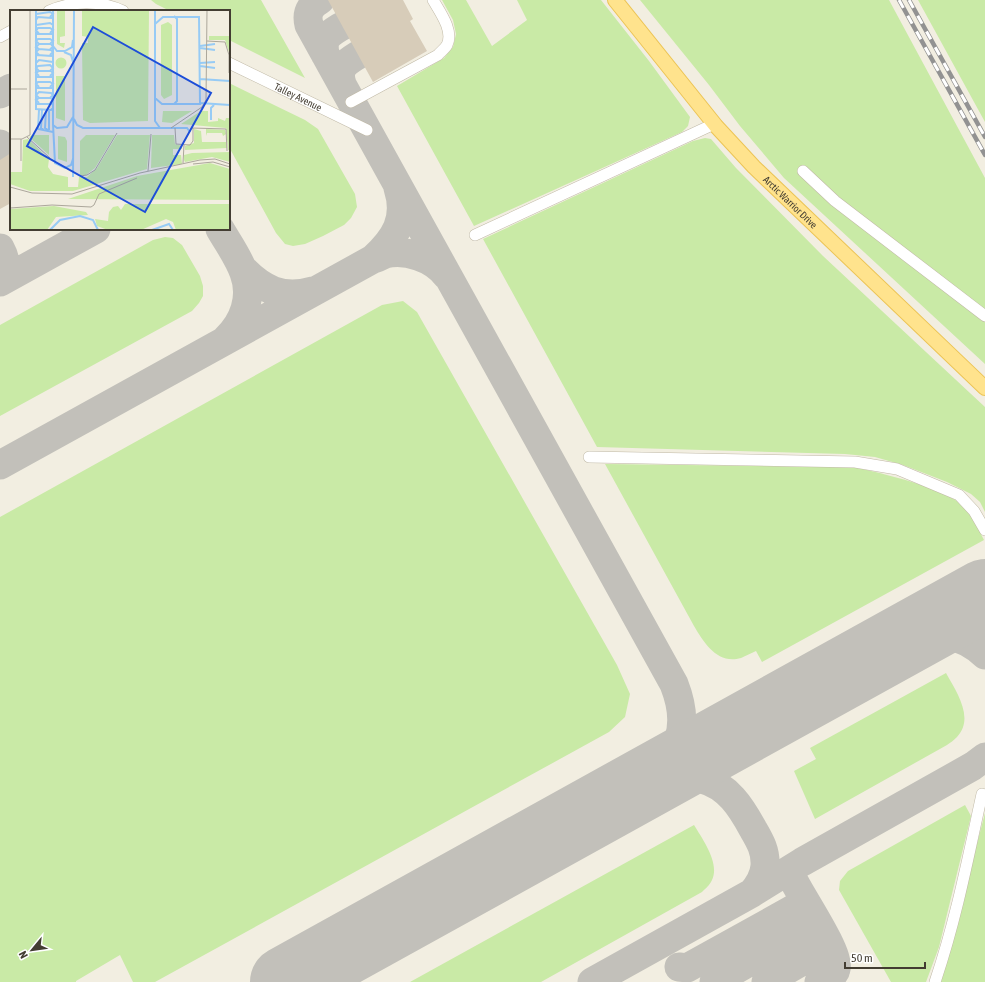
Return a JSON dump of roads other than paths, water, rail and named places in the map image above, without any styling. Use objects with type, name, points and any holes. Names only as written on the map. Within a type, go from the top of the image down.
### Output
[{"type":"main road","name":"Arctic Warrior Drive","points":[[615,0],[714,124],[754,168],[985,388]]},
{"type":"street","points":[[351,102],[438,55],[446,45],[449,34],[445,22],[433,0]]},
{"type":"street","points":[[51,10],[81,3],[100,4],[120,10]]},
{"type":"street","points":[[0,37],[10,32]]},
{"type":"street","name":"Talley Avenue","points":[[230,63],[367,130]]},
{"type":"street","points":[[475,235],[714,124]]},
{"type":"street","points":[[803,171],[835,201],[985,316]]},
{"type":"street","points":[[589,457],[855,462],[897,469],[959,495],[974,511],[985,530]]},
{"type":"street","points":[[935,982],[952,928],[964,881],[982,794]]},
{"type":"railway","points":[[899,0],[985,155]]},
{"type":"railway","points":[[909,0],[985,137]]}]
